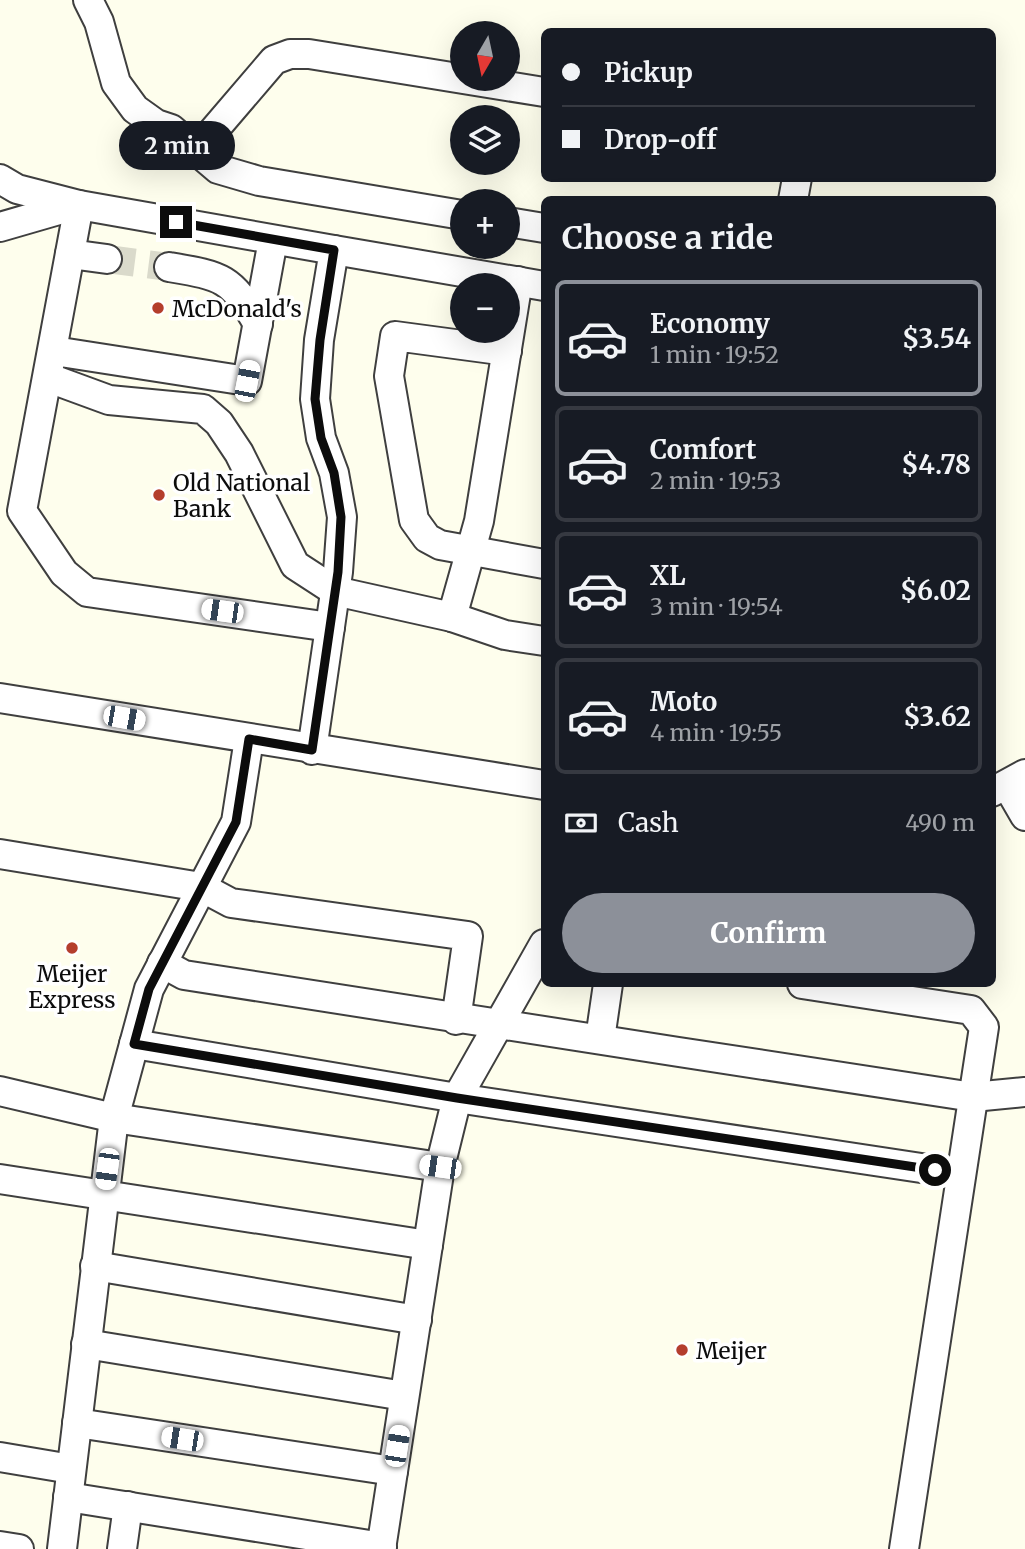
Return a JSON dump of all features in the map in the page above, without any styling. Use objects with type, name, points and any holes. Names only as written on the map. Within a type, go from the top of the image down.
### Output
[{"type":"street","points":[[88,0],[99,22],[116,83],[135,109],[156,124],[171,129],[218,169],[259,181],[450,213]]},
{"type":"street","points":[[197,150],[274,61],[290,54],[309,54],[541,92]]},
{"type":"street","points":[[0,179],[16,189],[79,205],[531,284],[507,351],[479,521],[452,617]]},
{"type":"street","points":[[0,228],[79,205]]},
{"type":"street","points":[[79,205],[22,510],[64,573],[87,592],[330,627]]},
{"type":"street","points":[[520,224],[541,228]]},
{"type":"street","points":[[51,364],[247,381],[273,240]]},
{"type":"street","points":[[312,750],[335,591],[341,517],[334,473],[321,438],[315,399],[320,340],[334,250]]},
{"type":"street","points":[[70,254],[107,259]]},
{"type":"street","points":[[169,267],[228,281],[245,301],[258,324]]},
{"type":"street","points":[[507,351],[395,336],[389,376],[414,520],[427,538],[440,545],[470,553],[541,564]]},
{"type":"street","points":[[51,364],[110,400],[202,409],[219,424],[239,453],[295,565],[335,591],[452,617],[505,635],[541,641]]},
{"type":"street","points":[[0,698],[541,785]]},
{"type":"street","points":[[62,1549],[114,1118],[149,989],[236,822],[249,739]]},
{"type":"street","points":[[1008,783],[1025,816]]},
{"type":"street","points":[[0,854],[201,887],[231,903],[468,936],[456,1020]]},
{"type":"street","points":[[68,1497],[382,1548],[440,1167],[457,1098],[541,949]]},
{"type":"street","points":[[162,963],[184,975],[456,1020],[600,1039],[973,1097],[1025,1092]]},
{"type":"street","points":[[600,1039],[608,987]]},
{"type":"street","points":[[822,987],[971,1010],[984,1027],[904,1549]]},
{"type":"street","points":[[134,1044],[457,1098],[961,1174]]},
{"type":"street","points":[[0,1091],[114,1118],[440,1167]]},
{"type":"street","points":[[0,1179],[428,1245]]},
{"type":"street","points":[[95,1266],[416,1320]]},
{"type":"street","points":[[86,1344],[404,1396]]},
{"type":"street","points":[[76,1423],[393,1471]]},
{"type":"street","points":[[0,1457],[71,1469]]},
{"type":"street","points":[[122,1549],[128,1506]]},
{"type":"street","points":[[0,1546],[19,1549]]},
{"type":"tunnel","points":[[107,259],[169,267]]},
{"type":"place","name":"McDonald's","points":[[158,308]]},
{"type":"place","name":"Old National Bank","points":[[159,495]]},
{"type":"place","name":"Meijer Express","points":[[72,948]]},
{"type":"place","name":"Meijer","points":[[682,1350]]},
{"type":"route","points":[[176,222],[334,250],[320,340],[315,399],[321,438],[334,473],[341,517],[338,572],[312,750],[249,739],[236,822],[149,989],[134,1044],[457,1098],[935,1170]]}]
